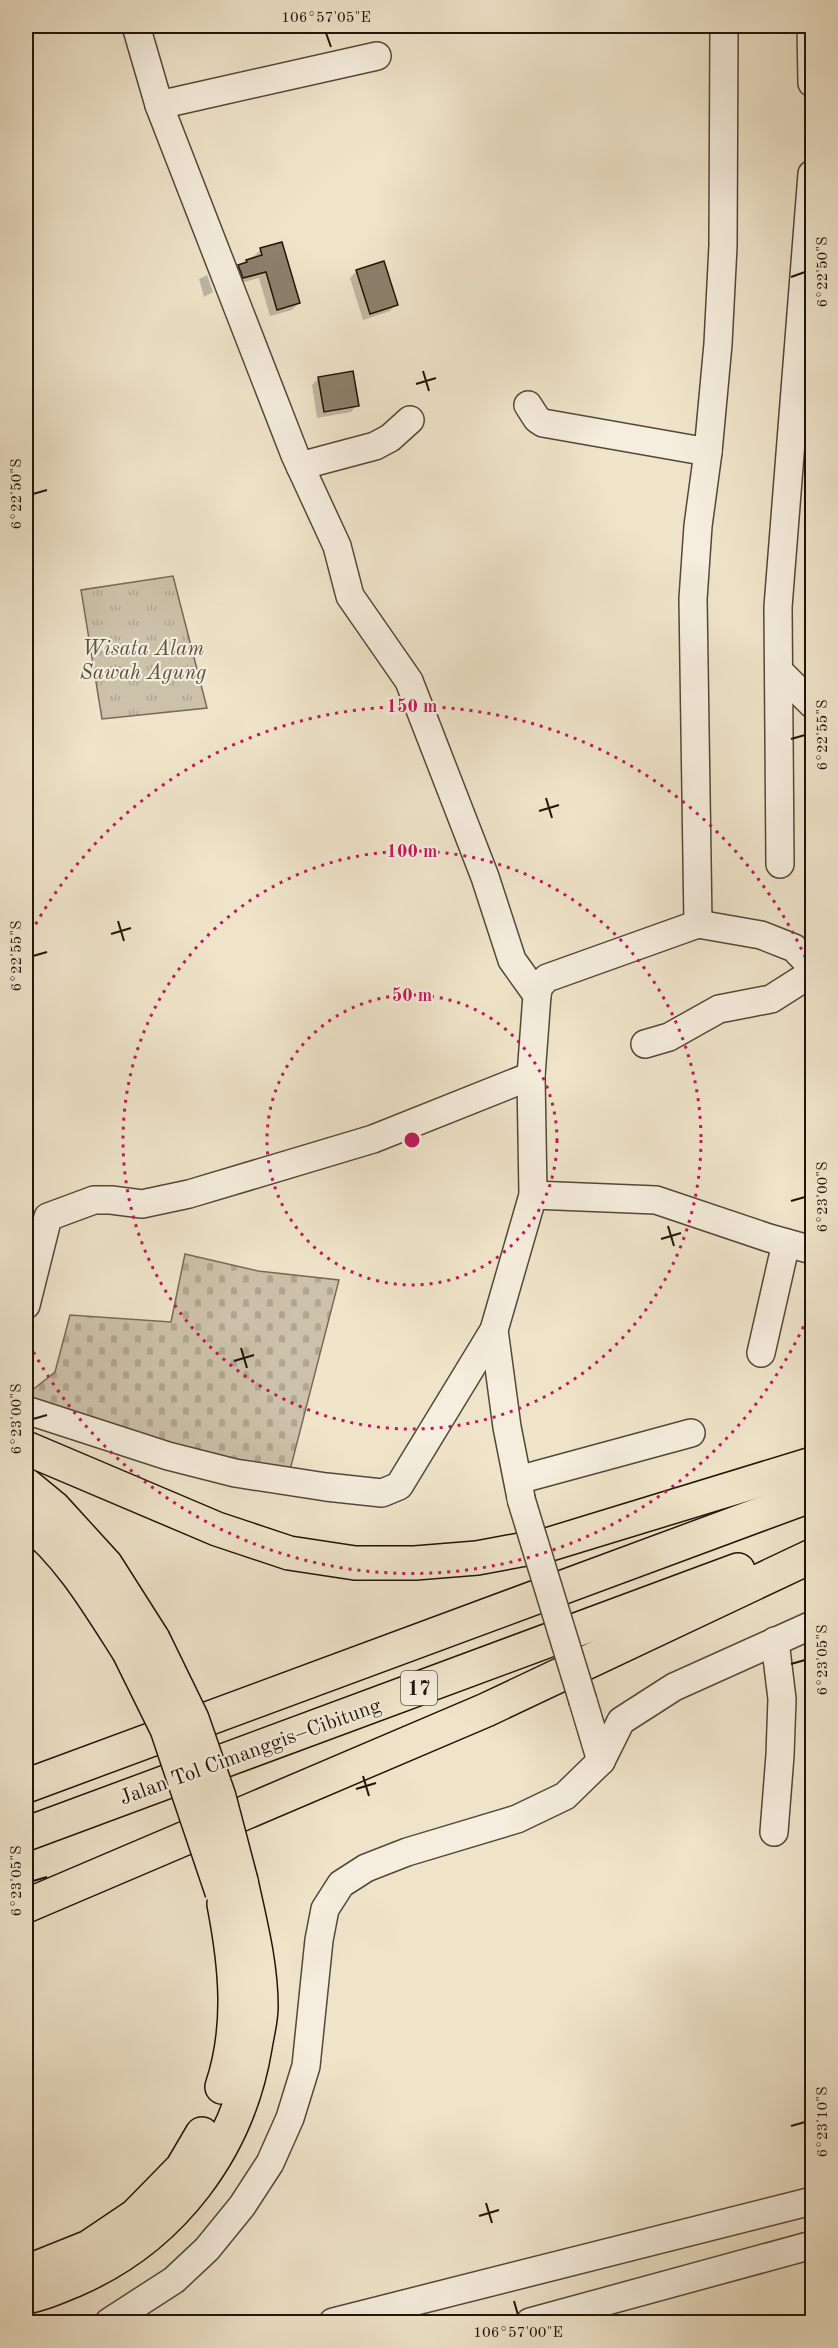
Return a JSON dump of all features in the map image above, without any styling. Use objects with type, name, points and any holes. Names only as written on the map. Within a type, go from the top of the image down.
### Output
[{"type":"highway","points":[[26,1448],[217,1529],[289,1553],[355,1563],[415,1563],[477,1558],[547,1545],[813,1464]]},
{"type":"highway","points":[[26,1485],[54,1508],[106,1565],[141,1646],[167,1729],[256,1948],[261,2009],[251,2072],[229,2133],[191,2194],[142,2241],[97,2270],[40,2295],[26,2297]]},
{"type":"highway","name":"17","points":[[26,1785],[813,1495]]},
{"type":"highway","points":[[26,1520],[85,1581],[141,1646]]},
{"type":"highway","name":"Jalan Tol Cimanggis–Cibitung","points":[[26,1834],[813,1542]]},
{"type":"highway","points":[[26,1906],[486,1710],[813,1556]]},
{"type":"highway","points":[[26,2269],[39,2268],[89,2247],[135,2216],[182,2168],[212,2116],[230,2064],[237,2006],[231,1887]]},
{"type":"street","points":[[136,26],[159,105],[300,466],[337,546],[350,596],[409,681],[485,877],[512,960],[537,994]]},
{"type":"street","points":[[698,924],[693,599],[698,526],[708,452],[718,344],[723,246],[724,26]]},
{"type":"street","points":[[812,36],[813,83]]},
{"type":"street","points":[[159,105],[377,56]]},
{"type":"street","points":[[780,864],[778,607],[805,384],[813,174]]},
{"type":"street","points":[[528,405],[537,419],[543,423],[708,452]]},
{"type":"street","points":[[300,466],[375,446],[390,438],[410,420]]},
{"type":"street","points":[[779,722],[813,706],[780,672]]},
{"type":"street","points":[[26,1410],[168,1456],[235,1473],[326,1488],[382,1493],[399,1486],[494,1330],[533,1195],[531,1076],[539,986],[547,978],[698,924],[761,935],[794,948],[813,967]]},
{"type":"street","points":[[645,1044],[669,1037],[719,1009],[771,999],[813,973]]},
{"type":"street","points":[[26,1305],[48,1216],[94,1200],[142,1204],[189,1194],[373,1139],[531,1076]]},
{"type":"street","points":[[533,1195],[656,1200],[813,1250]]},
{"type":"street","points":[[761,1353],[786,1243]]},
{"type":"street","points":[[494,1330],[507,1427],[519,1490],[601,1761]]},
{"type":"street","points":[[519,1490],[691,1433]]},
{"type":"street","points":[[109,2322],[174,2280],[207,2249],[242,2206],[270,2163],[290,2118],[306,2066],[325,1909],[341,1884],[366,1868],[407,1852],[518,1819],[565,1796],[601,1761],[621,1721],[674,1687],[813,1625]]},
{"type":"street","points":[[774,1832],[782,1699],[775,1641]]},
{"type":"street","points":[[336,2322],[813,2201]]},
{"type":"street","points":[[530,2322],[813,2245]]},
{"type":"green space","name":"Wisata Alam Sawah Agung","points":[[173,576],[207,708],[102,719],[81,590]]},
{"type":"green space","points":[[185,1254],[258,1271],[339,1280],[289,1474],[212,1459],[26,1399],[26,1395],[55,1372],[70,1315],[171,1322]]},
{"type":"building","points":[[282,242],[300,303],[277,310],[266,272],[243,278],[238,265],[262,255],[260,248]]},
{"type":"building","points":[[384,261],[398,305],[370,314],[356,270]]},
{"type":"building","points":[[353,371],[359,406],[324,412],[318,377]]}]
